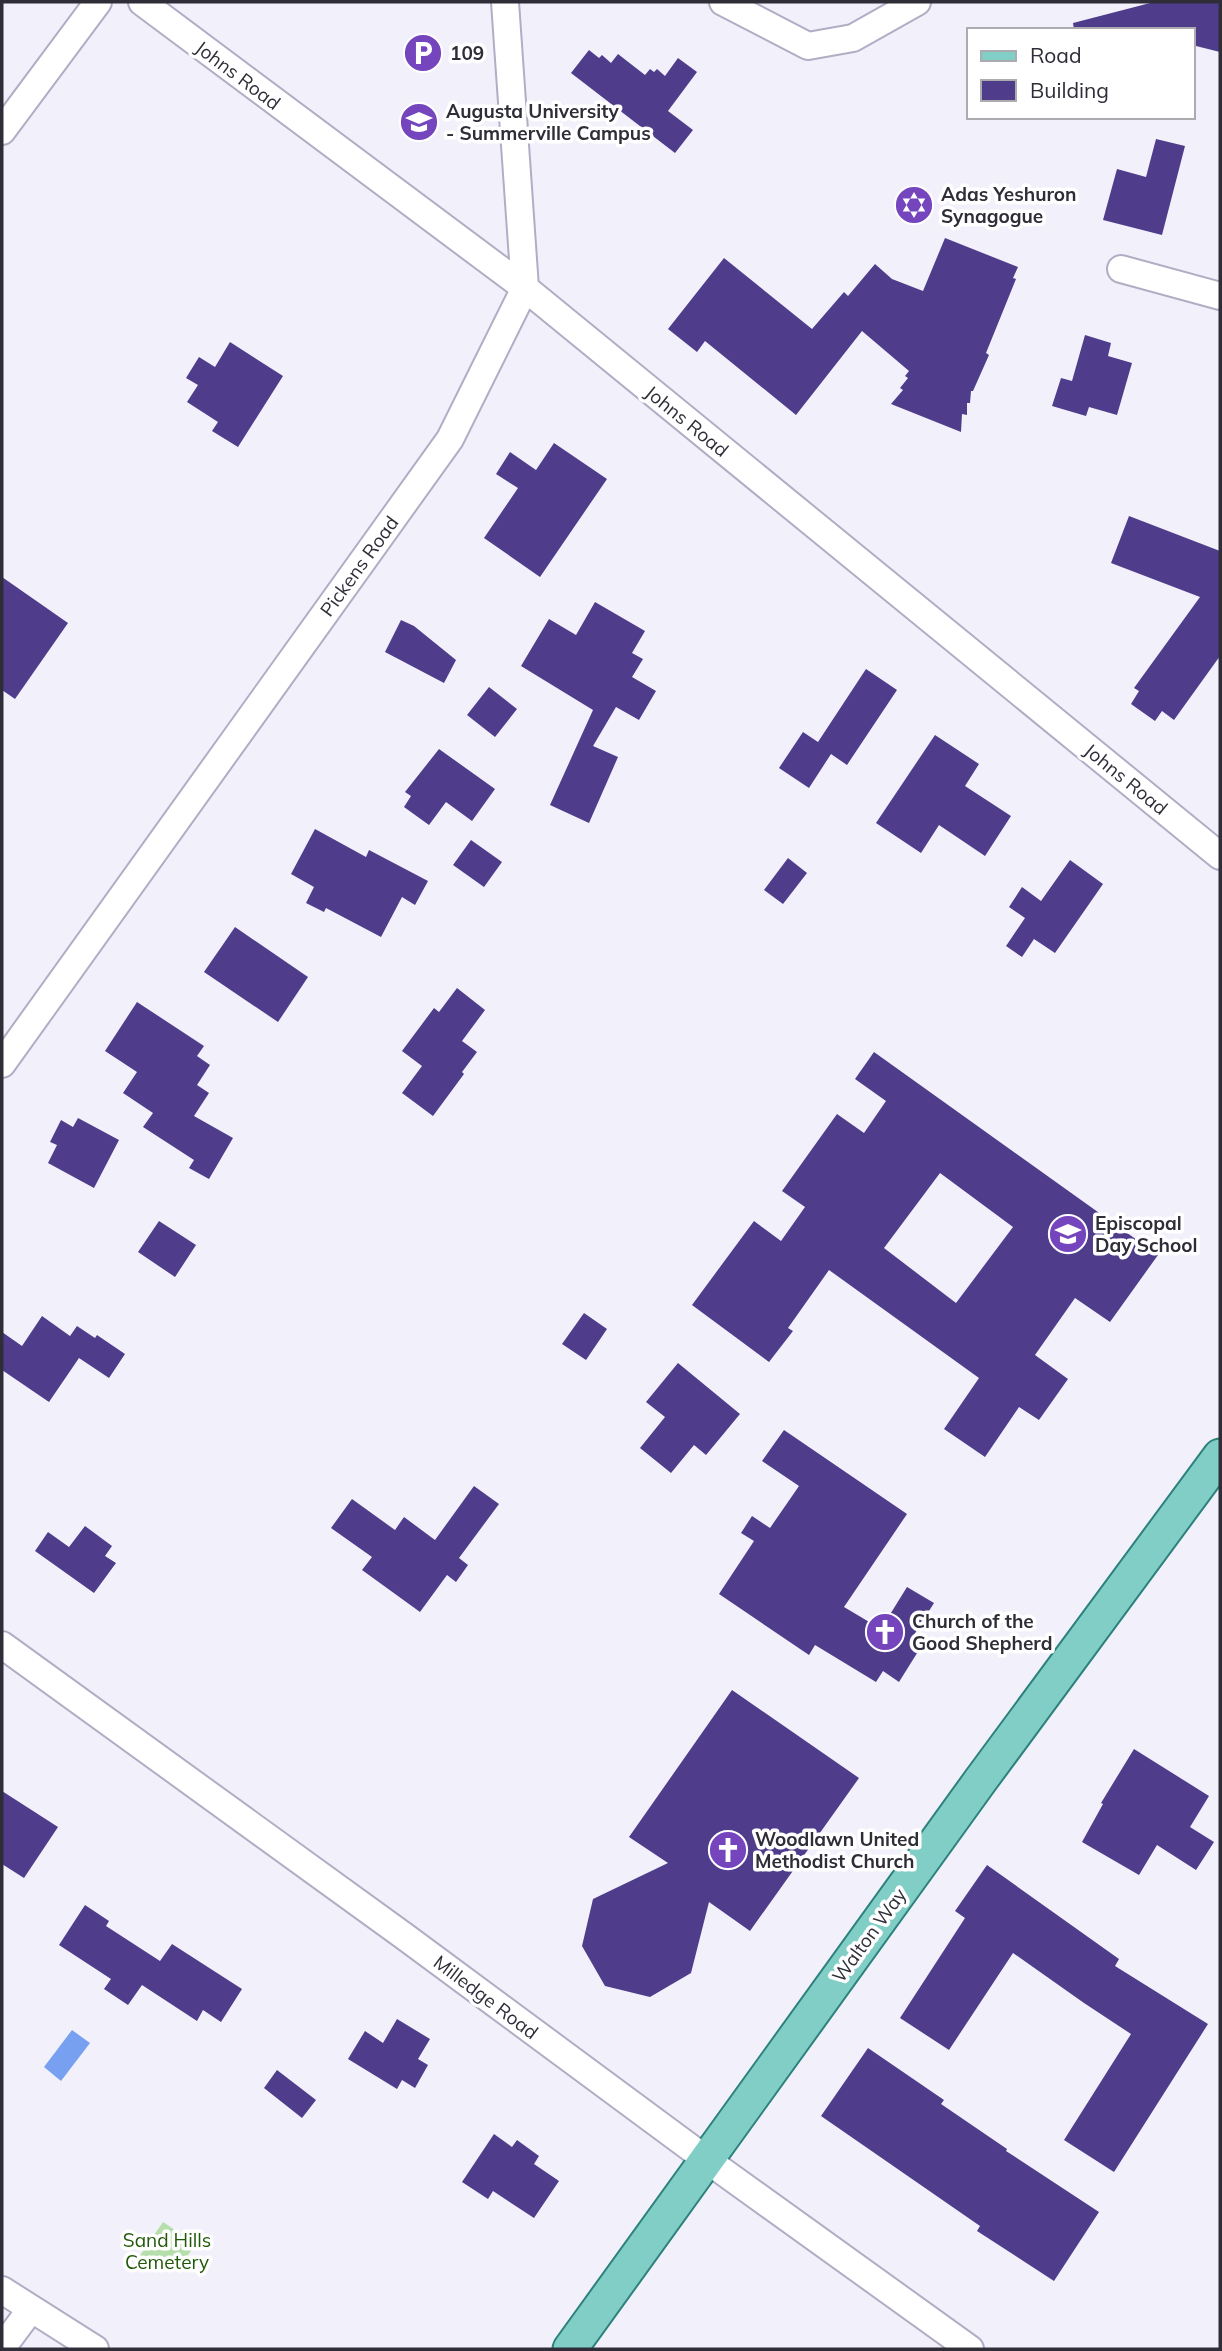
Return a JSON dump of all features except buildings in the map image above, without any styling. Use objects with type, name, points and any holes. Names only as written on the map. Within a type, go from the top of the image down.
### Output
[{"type":"main road","name":"Walton Way","points":[[570,2349],[980,1781],[1220,1456]]},
{"type":"street","points":[[2,131],[98,2]]},
{"type":"street","name":"Johns Road","points":[[142,2],[168,12],[525,288],[1220,856]]},
{"type":"street","points":[[505,2],[525,288]]},
{"type":"street","points":[[723,2],[808,46],[853,38],[917,2]]},
{"type":"street","points":[[1121,269],[1220,296]]},
{"type":"street","name":"Pickens Road","points":[[2,1064],[450,439],[525,288]]},
{"type":"street","name":"Milledge Road","points":[[2,1645],[970,2349]]},
{"type":"street","points":[[2,2290],[95,2349]]},
{"type":"street","points":[[2,2348],[31,2309]]},
{"type":"green space","name":"Sand Hills Cemetery","points":[[163,2222],[196,2244],[178,2269],[158,2270],[139,2257]]},
{"type":"water","points":[[72,2030],[90,2043],[61,2081],[44,2067]]},
{"type":"place","name":"109","points":[[423,53]]},
{"type":"place","name":"Augusta University - Summerville Campus","points":[[419,122]]},
{"type":"place","name":"Adas Yeshuron Synagogue","points":[[914,205]]},
{"type":"place","name":"Episcopal Day School","points":[[1068,1234]]},
{"type":"place","name":"Church of the Good Shepherd","points":[[885,1632]]},
{"type":"place","name":"Woodlawn United Methodist Church","points":[[728,1850]]}]
